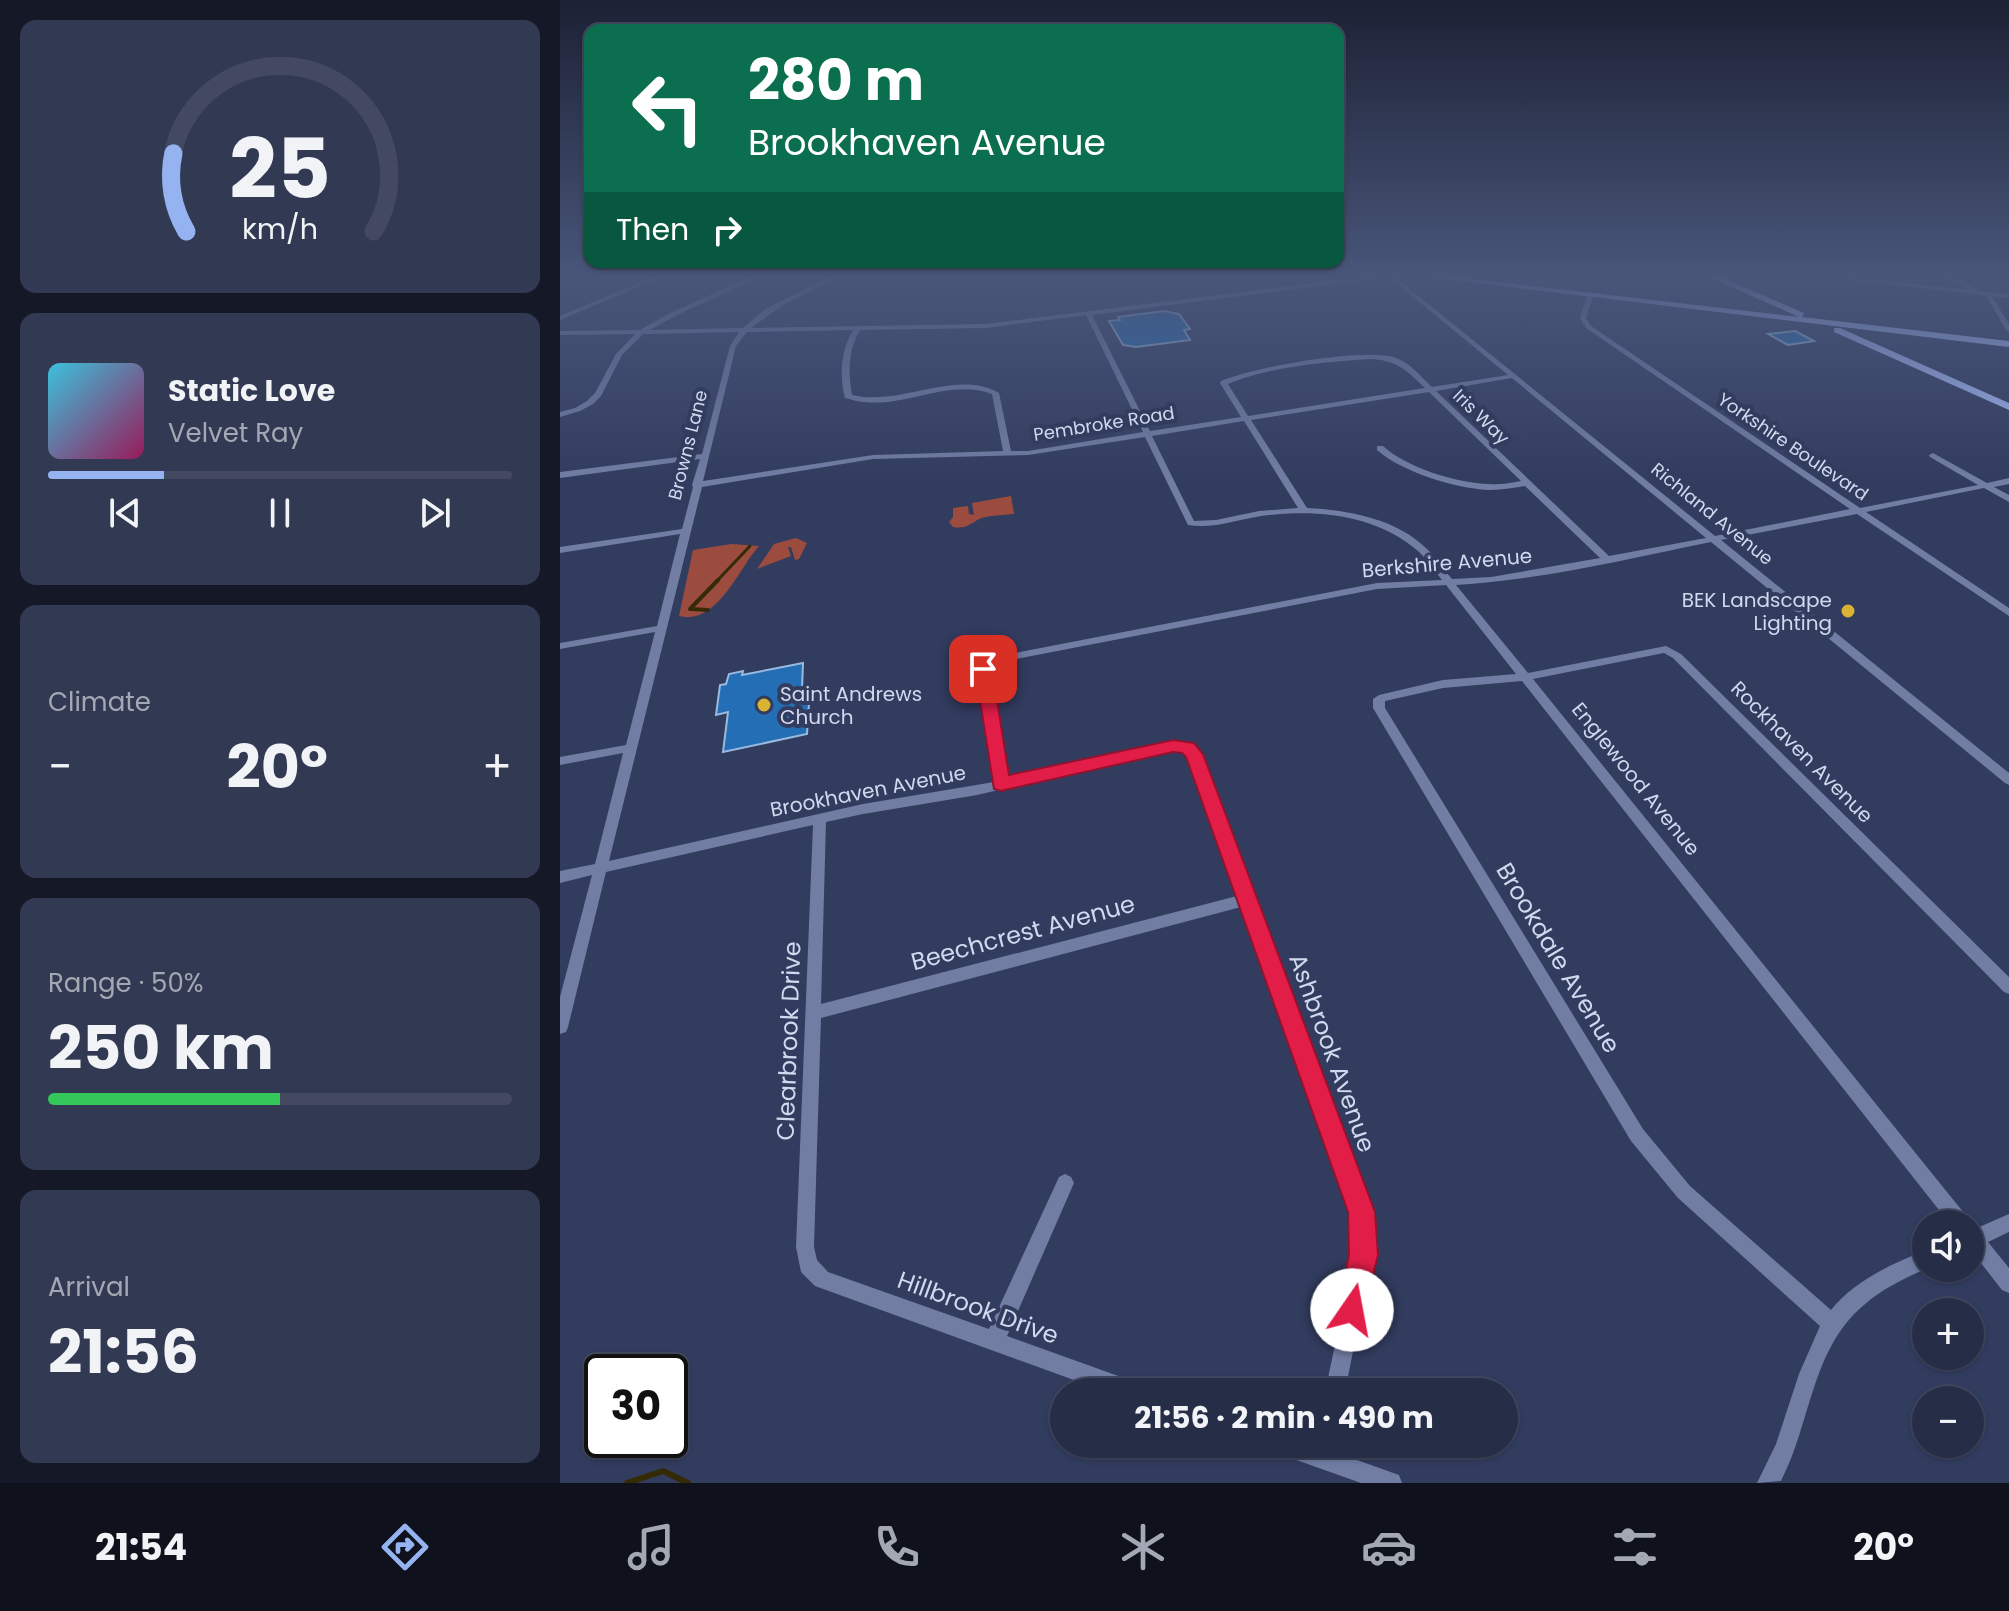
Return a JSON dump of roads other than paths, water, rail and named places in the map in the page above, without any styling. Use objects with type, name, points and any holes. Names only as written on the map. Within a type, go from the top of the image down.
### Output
[{"type":"main road","points":[[1869,343],[2009,407]]},
{"type":"main road","points":[[1875,343],[1878,347]]},
{"type":"street","points":[[560,415],[581,408],[599,397],[622,350],[629,343]]},
{"type":"street","name":"Browns Lane","points":[[560,1027],[703,456],[734,343]]},
{"type":"street","points":[[848,343],[848,396],[867,400],[967,387],[990,389],[995,393],[1008,454]]},
{"type":"street","points":[[1102,343],[1146,434]]},
{"type":"street","name":"Richland Avenue","points":[[1474,343],[2009,780]]},
{"type":"street","name":"Yorkshire Boulevard","points":[[1612,343],[2009,613]]},
{"type":"street","name":"Iris Way","points":[[1304,510],[1224,387],[1229,379],[1242,375],[1377,355],[1400,361],[1607,560]]},
{"type":"street","name":"Pembroke Road","points":[[696,485],[873,457],[1008,454],[1514,376]]},
{"type":"street","name":"Englewood Avenue","points":[[1146,434],[1189,521],[1194,523],[1304,510],[1352,516],[1390,529],[1418,546],[1450,582],[1950,1210]]},
{"type":"street","points":[[1380,448],[1398,462],[1472,484],[1498,487],[1527,483]]},
{"type":"street","points":[[1933,455],[2009,499]]},
{"type":"street","points":[[560,475],[703,456]]},
{"type":"street","name":"Berkshire Avenue","points":[[1001,784],[983,676],[985,666],[998,659],[1361,589],[1413,582],[1516,577],[2009,481]]},
{"type":"street","points":[[560,550],[685,531]]},
{"type":"street","points":[[560,646],[661,628]]},
{"type":"street","name":"Rockhaven Avenue","points":[[1526,677],[1652,650],[1672,652],[2009,987]]},
{"type":"street","name":"Brookdale Avenue","points":[[1526,677],[1443,684],[1385,695],[1377,703],[1637,1135],[1684,1192],[1833,1324]]},
{"type":"street","name":"Brookhaven Avenue","points":[[560,877],[820,819],[1184,746]]},
{"type":"street","name":"Ashbrook Avenue","points":[[1184,746],[1194,754],[1362,1212],[1363,1255],[1338,1378]]},
{"type":"street","points":[[560,761],[630,748]]},
{"type":"street","name":"Clearbrook Drive","points":[[808,1265],[805,1247],[820,819]]},
{"type":"street","name":"Beechcrest Avenue","points":[[814,1013],[1245,900]]},
{"type":"street","points":[[994,1341],[1065,1183]]},
{"type":"street","points":[[1984,1230],[2009,1223]]},
{"type":"street","name":"Englewood Avenue","points":[[1984,1252],[2009,1283]]},
{"type":"street","name":"Hillbrook Drive","points":[[808,1265],[822,1279],[1096,1378]]},
{"type":"street","points":[[1768,1483],[1791,1435],[1808,1373],[1845,1305],[1881,1279],[1912,1265]]},
{"type":"street","points":[[1338,1458],[1391,1483]]},
{"type":"waterway","points":[[716,582],[750,546]]},
{"type":"waterway","points":[[690,609],[718,580]]},
{"type":"waterway","points":[[691,609],[708,610]]},
{"type":"waterway","points":[[627,1483],[663,1471],[688,1483]]},
{"type":"place","name":"BEK Landscape Lighting","points":[[1848,611]]},
{"type":"place","name":"Saint Andrews Church","points":[[764,705]]}]
